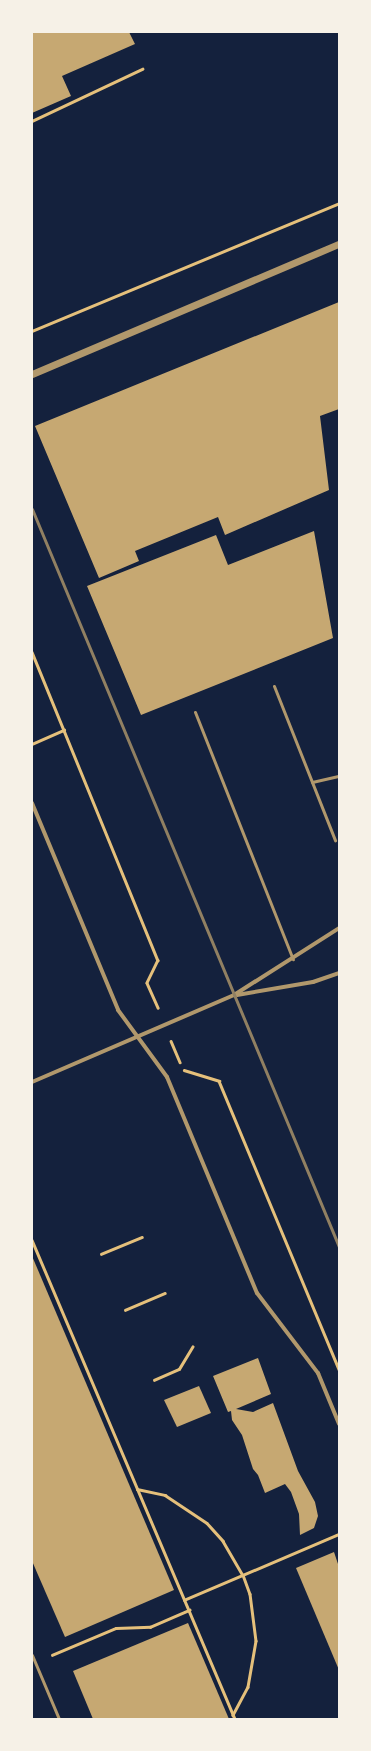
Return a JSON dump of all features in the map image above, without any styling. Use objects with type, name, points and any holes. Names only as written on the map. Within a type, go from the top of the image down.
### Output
[{"type":"street","points":[[32,374],[339,244]]},
{"type":"street","points":[[32,803],[118,1010],[167,1077],[257,1293],[318,1373],[339,1424]]},
{"type":"street","points":[[32,1082],[234,995],[293,959],[339,928]]},
{"type":"street","points":[[234,995],[313,982],[339,973]]},
{"type":"lane","points":[[274,686],[335,840]]},
{"type":"lane","points":[[195,712],[293,959]]},
{"type":"lane","points":[[312,782],[339,776]]},
{"type":"lane","points":[[32,1655],[59,1719]]},
{"type":"path","points":[[32,121],[142,69]]},
{"type":"path","points":[[32,331],[339,203]]},
{"type":"path","points":[[32,652],[158,960],[147,983]]},
{"type":"path","points":[[32,744],[64,730]]},
{"type":"path","points":[[183,1069],[219,1081],[339,1369]]},
{"type":"path","points":[[101,1254],[142,1237]]},
{"type":"path","points":[[32,1240],[234,1717]]},
{"type":"path","points":[[125,1310],[165,1293]]},
{"type":"path","points":[[154,1380],[179,1369],[192,1347]]},
{"type":"path","points":[[137,1489],[165,1496],[207,1523],[223,1541],[243,1575],[250,1594],[256,1641],[248,1687],[234,1717]]},
{"type":"path","points":[[184,1600],[339,1534]]},
{"type":"path","points":[[52,1655],[116,1628],[150,1626],[189,1610]]},
{"type":"building","points":[[32,32],[129,32],[135,44],[62,76],[71,96],[32,113]]},
{"type":"building","points":[[339,302],[339,409],[320,416],[329,490],[225,535],[218,517],[135,551],[139,561],[99,578],[35,426]]},
{"type":"building","points":[[314,531],[333,638],[141,715],[87,586],[216,535],[228,565]]},
{"type":"building","points":[[32,1256],[174,1590],[65,1637],[32,1561]]},
{"type":"building","points":[[258,1358],[271,1394],[236,1409],[253,1412],[273,1403],[298,1471],[315,1502],[318,1516],[314,1528],[300,1535],[299,1514],[291,1492],[285,1484],[265,1493],[258,1475],[253,1469],[242,1435],[232,1420],[231,1411],[228,1412],[213,1376]]},
{"type":"building","points":[[199,1386],[211,1413],[177,1427],[164,1400]]},
{"type":"building","points":[[334,1552],[339,1567],[339,1670],[296,1568]]},
{"type":"building","points":[[188,1623],[229,1719],[93,1719],[73,1671]]},
{"type":"railway","points":[[32,509],[339,1247]]}]
